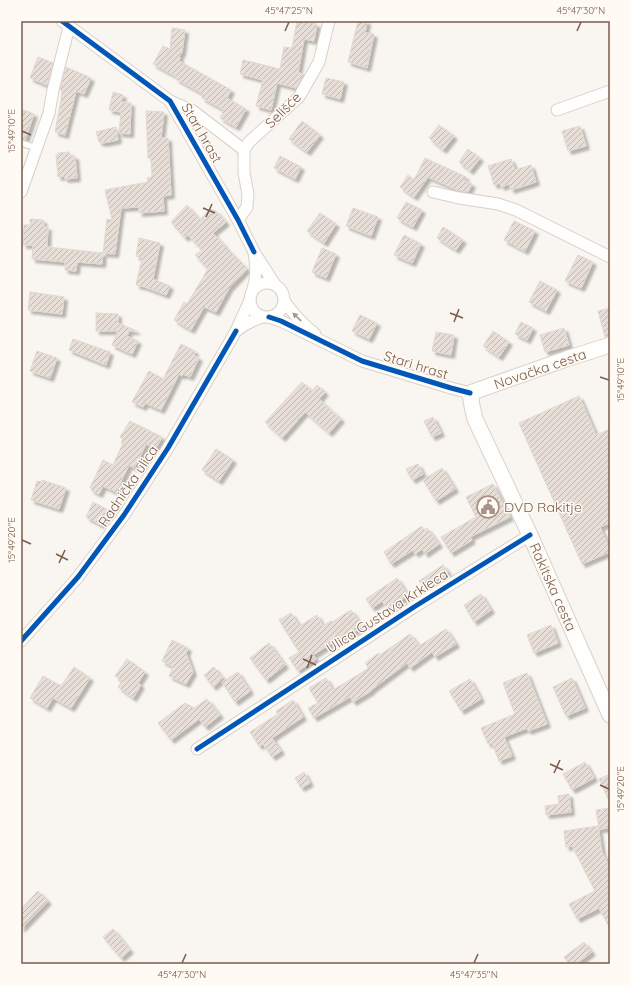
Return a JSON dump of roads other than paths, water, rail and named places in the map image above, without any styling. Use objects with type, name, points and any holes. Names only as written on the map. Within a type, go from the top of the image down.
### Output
[{"type":"street","name":"Selišće","points":[[244,150],[250,142],[299,97],[319,62],[329,21]]},
{"type":"street","points":[[21,192],[49,113],[66,24]]},
{"type":"street","name":"Stari hrast","points":[[66,24],[170,101],[238,220],[254,252],[274,284]]},
{"type":"street","points":[[557,110],[610,91]]},
{"type":"street","points":[[170,101],[193,111],[244,150],[244,173],[248,194],[247,207],[238,220]]},
{"type":"street","points":[[433,192],[498,204],[516,210],[610,257]]},
{"type":"street","name":"Stari hrast","points":[[251,295],[256,278],[254,252]]},
{"type":"street","points":[[268,282],[274,284],[279,287],[285,297],[283,308],[274,316],[266,317],[258,314],[251,306],[251,295],[257,285],[268,282]]},
{"type":"street","name":"Radnička ulica","points":[[21,641],[78,577],[124,515],[168,448],[236,331],[251,295]]},
{"type":"street","name":"Stari hrast","points":[[285,302],[290,310],[309,329],[333,347]]},
{"type":"street","name":"Stari hrast","points":[[266,317],[281,321],[362,361],[470,393]]},
{"type":"street","name":"Radnička ulica","points":[[236,331],[253,319],[266,317]]},
{"type":"street","name":"Novačka cesta","points":[[470,393],[610,345]]},
{"type":"street","name":"Rakitska cesta","points":[[470,393],[475,419],[530,535],[610,715]]},
{"type":"street","name":"Ulica Gustava Krkleca","points":[[197,749],[414,607],[530,535]]},
{"type":"lane","points":[[21,144],[37,148]]},
{"type":"place","name":"DVD Rakitje","points":[[488,507]]}]
